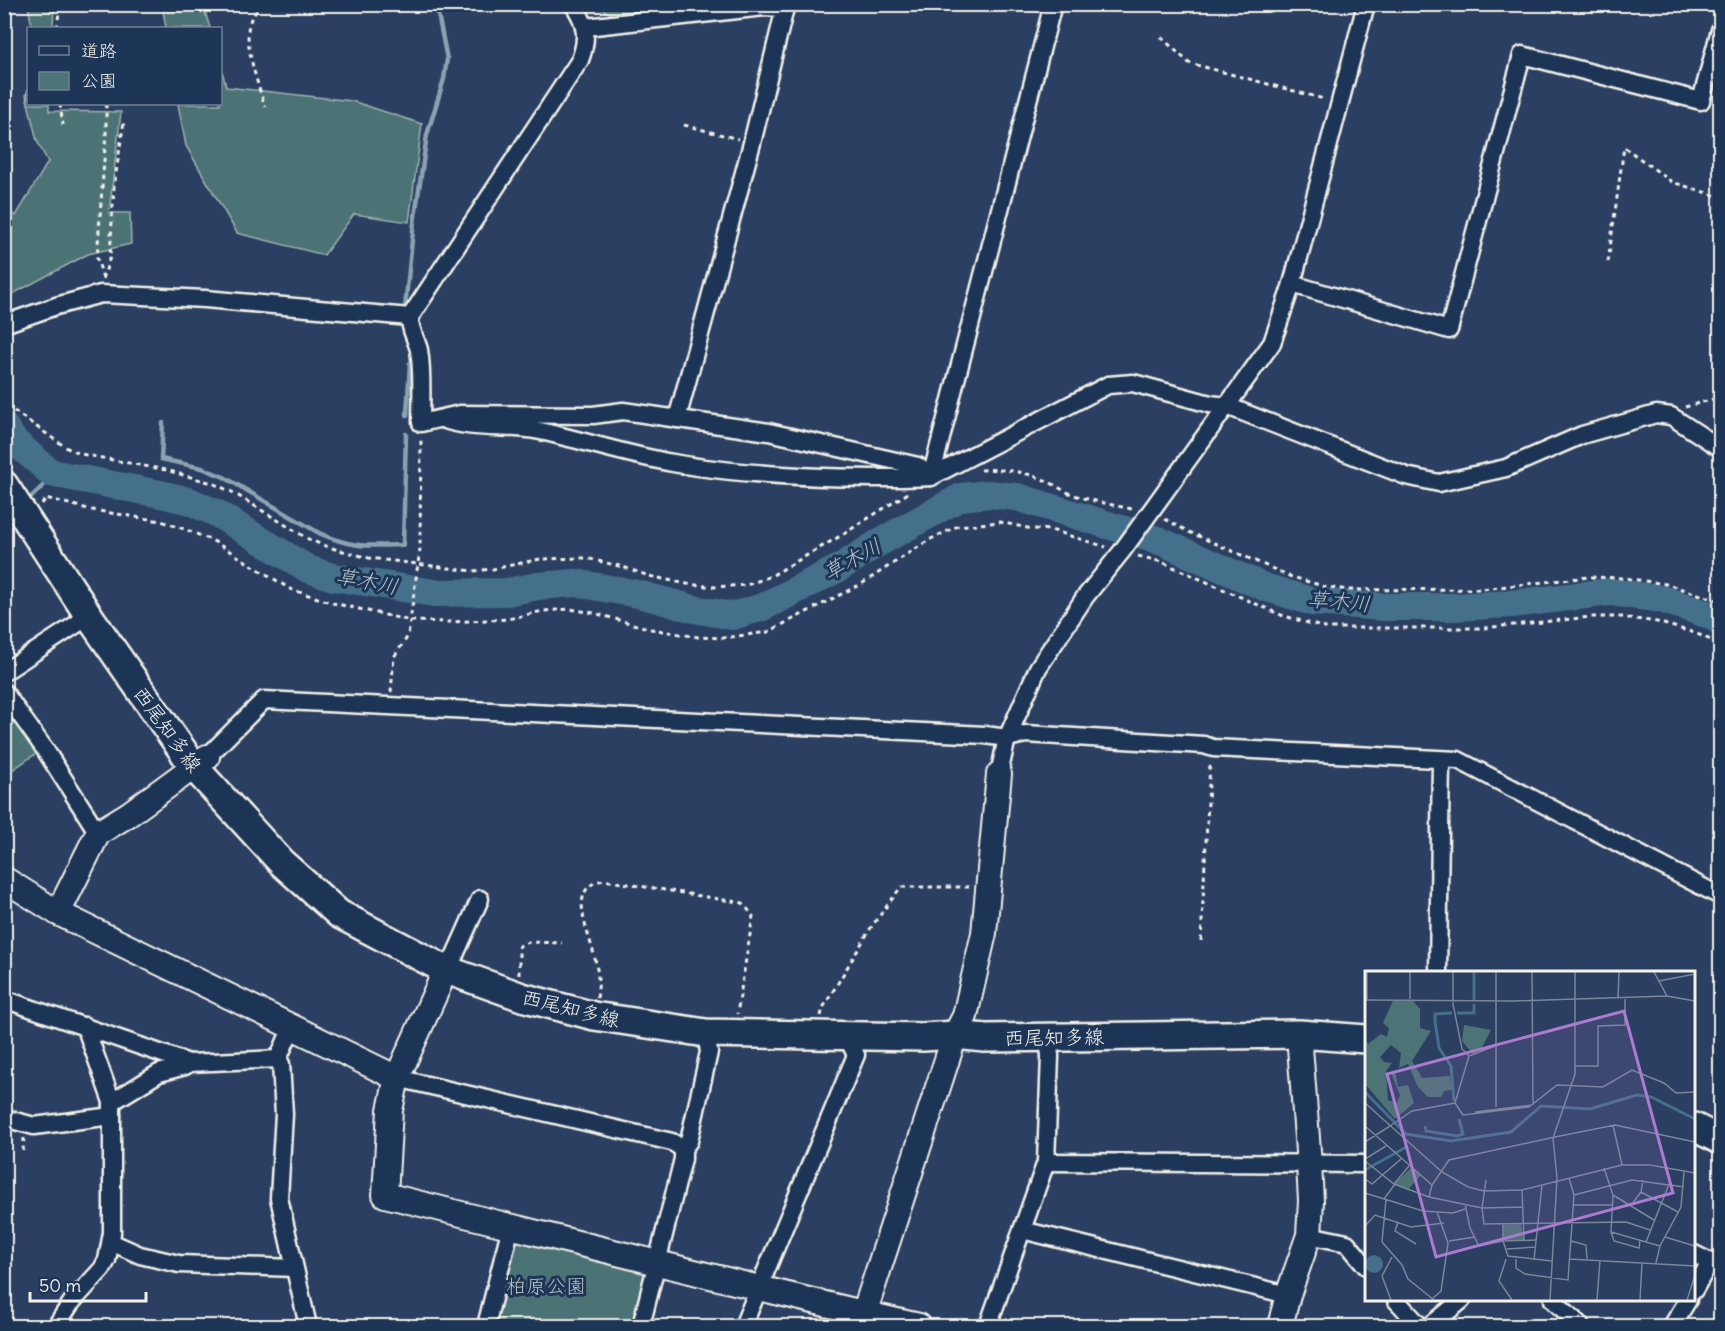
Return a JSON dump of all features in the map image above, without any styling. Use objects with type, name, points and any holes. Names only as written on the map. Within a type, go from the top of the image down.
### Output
[{"type":"main road","name":"西尾知多線","points":[[22,505],[89,616],[146,700],[201,762],[282,863],[339,914],[444,969],[515,994],[594,1016],[706,1033],[955,1035],[985,1038],[1299,1034],[1365,1039]]},
{"type":"main road","points":[[1695,1128],[1720,1140]]},
{"type":"street","points":[[573,4],[585,27],[586,37],[580,60],[410,317],[420,364],[421,423],[460,414],[593,415],[623,411],[769,432],[918,466],[931,477]]},
{"type":"street","points":[[931,477],[1053,4]]},
{"type":"street","points":[[862,1320],[955,1035],[965,1016],[984,933],[999,774],[1007,738],[1038,668],[1084,597],[1125,547],[1272,343],[1292,284],[1366,4]]},
{"type":"street","points":[[585,27],[785,6],[752,143],[678,419]]},
{"type":"street","points":[[1292,284],[1449,330],[1522,55],[1701,101],[1720,30]]},
{"type":"street","points":[[4,324],[102,286],[205,299],[410,317]]},
{"type":"street","points":[[442,420],[459,426],[514,427],[539,431],[671,462],[724,471],[853,478],[931,477],[1108,385],[1132,383],[1210,404],[1227,406],[1406,476],[1438,483],[1506,468],[1592,432],[1656,414],[1671,416],[1720,448]]},
{"type":"street","points":[[4,672],[89,616]]},
{"type":"street","points":[[4,692],[44,748],[98,833]]},
{"type":"street","points":[[58,913],[98,833],[129,814],[201,762],[264,700],[985,735],[1007,738],[1026,734],[1204,745],[1211,748],[1458,760],[1720,896]]},
{"type":"street","points":[[1438,971],[1441,760]]},
{"type":"street","points":[[4,879],[58,913],[397,1078],[672,1142],[683,1149]]},
{"type":"street","points":[[480,899],[454,957],[444,969],[397,1078],[390,1110],[385,1195],[658,1262],[862,1320],[919,1326]]},
{"type":"street","points":[[4,999],[189,1063],[278,1059]]},
{"type":"street","points":[[56,1326],[71,1304],[102,1269],[107,1260],[111,1242],[112,1109],[85,1026]]},
{"type":"street","points":[[278,1059],[292,1027]]},
{"type":"street","points":[[641,1326],[683,1159],[683,1149],[689,1141],[709,1052],[706,1033]]},
{"type":"street","points":[[1280,1326],[1288,1295],[1310,1235],[1310,1164],[1299,1034]]},
{"type":"street","points":[[743,1326],[856,1055],[832,1035]]},
{"type":"street","points":[[988,1326],[1046,1162],[1050,1056],[1048,1037]]},
{"type":"street","points":[[278,1059],[281,1064],[284,1114],[279,1198],[308,1326]]},
{"type":"street","points":[[4,1118],[34,1126],[112,1109],[159,1073],[189,1063]]},
{"type":"street","points":[[1046,1162],[1365,1164]]},
{"type":"street","points":[[486,1326],[511,1226]]},
{"type":"street","points":[[1022,1230],[1288,1295]]},
{"type":"street","points":[[1310,1235],[1347,1244],[1365,1265]]},
{"type":"street","points":[[111,1242],[140,1255],[179,1264],[294,1269]]},
{"type":"street","points":[[1695,1254],[1715,1264],[1695,1289]]},
{"type":"street","points":[[1398,1301],[1420,1326]]},
{"type":"street","points":[[1430,1326],[1460,1301]]},
{"type":"street","points":[[1555,1301],[1581,1326]]},
{"type":"street","points":[[1672,1326],[1687,1301]]},
{"type":"path","points":[[57,27],[60,4]]},
{"type":"path","points":[[263,4],[251,19],[248,42],[264,107]]},
{"type":"path","points":[[1161,37],[1189,63],[1340,104]]},
{"type":"path","points":[[60,105],[63,125]]},
{"type":"path","points":[[102,286],[97,258],[106,105]]},
{"type":"path","points":[[102,286],[110,257],[114,186],[124,121]]},
{"type":"path","points":[[684,125],[752,143]]},
{"type":"path","points":[[1608,262],[1624,147],[1672,182],[1720,197]]},
{"type":"path","points":[[1671,416],[1681,408],[1720,397]]},
{"type":"path","points":[[14,411],[67,448],[81,454],[190,476],[232,492],[310,540],[328,548],[369,558],[473,571],[540,559],[586,558],[687,584],[714,587],[747,585],[771,576],[842,535],[931,477]]},
{"type":"path","points":[[390,705],[394,657],[408,636],[420,549],[421,423]]},
{"type":"path","points":[[974,471],[1006,470],[1046,481],[1071,494],[1090,500],[1147,517],[1161,517],[1187,531],[1289,576],[1326,586],[1349,590],[1481,589],[1588,577],[1624,578],[1666,584],[1720,601]]},
{"type":"path","points":[[22,505],[46,498],[92,510],[161,521],[215,542],[290,589],[333,603],[411,621],[451,622],[508,619],[543,611],[570,609],[594,613],[651,629],[698,637],[750,636],[768,632],[792,621],[863,583],[929,540],[958,526],[1000,522],[1032,529],[1051,530],[1125,547],[1281,615],[1325,628],[1483,628],[1591,617],[1621,617],[1667,625],[1695,633],[1720,644]]},
{"type":"path","points":[[1201,941],[1211,748]]},
{"type":"path","points":[[594,1016],[598,992],[598,971],[582,915],[583,900],[587,887],[593,881],[604,880],[743,903],[749,908],[753,916],[737,1016],[737,1034]]},
{"type":"path","points":[[832,1035],[823,1008],[872,926],[901,887],[989,886]]},
{"type":"path","points":[[515,994],[519,983],[519,946],[529,942],[562,943]]},
{"type":"green space","points":[[28,5],[54,5],[53,27],[32,27]]},
{"type":"green space","points":[[162,5],[203,5],[210,27],[166,27]]},
{"type":"green space","points":[[595,5],[676,5],[618,18]]},
{"type":"green space","points":[[222,70],[226,87],[352,101],[422,124],[409,222],[354,214],[324,255],[237,233],[186,146],[178,105],[222,105]]},
{"type":"green space","points":[[28,105],[49,105],[49,111],[121,112],[109,213],[130,213],[131,244],[88,254],[5,298],[5,209],[16,216],[48,162],[37,141]]},
{"type":"green space","points":[[4,693],[44,748],[5,775],[4,775]]},
{"type":"green space","name":"柏原公園","points":[[513,1236],[637,1262],[648,1278],[639,1326],[490,1326]]},
{"type":"waterway","points":[[405,308],[413,230],[427,135],[444,79],[447,59],[436,4]]},
{"type":"waterway","points":[[407,415],[410,363]]},
{"type":"waterway","points":[[163,423],[161,459],[202,468],[224,477],[330,538],[370,546],[403,545],[406,434]]},
{"type":"waterway","name":"草木川","points":[[4,426],[14,441],[51,473],[189,501],[216,513],[308,569],[333,577],[434,593],[507,592],[538,586],[576,583],[638,594],[694,609],[732,616],[763,607],[839,568],[880,542],[961,497],[988,494],[1017,497],[1160,541],[1264,587],[1313,602],[1384,607],[1454,607],[1511,604],[1610,592],[1661,599],[1720,621]]},
{"type":"waterway","points":[[25,503],[45,484],[51,473]]},
{"type":"waterway","points":[[4,528],[14,516]]}]
